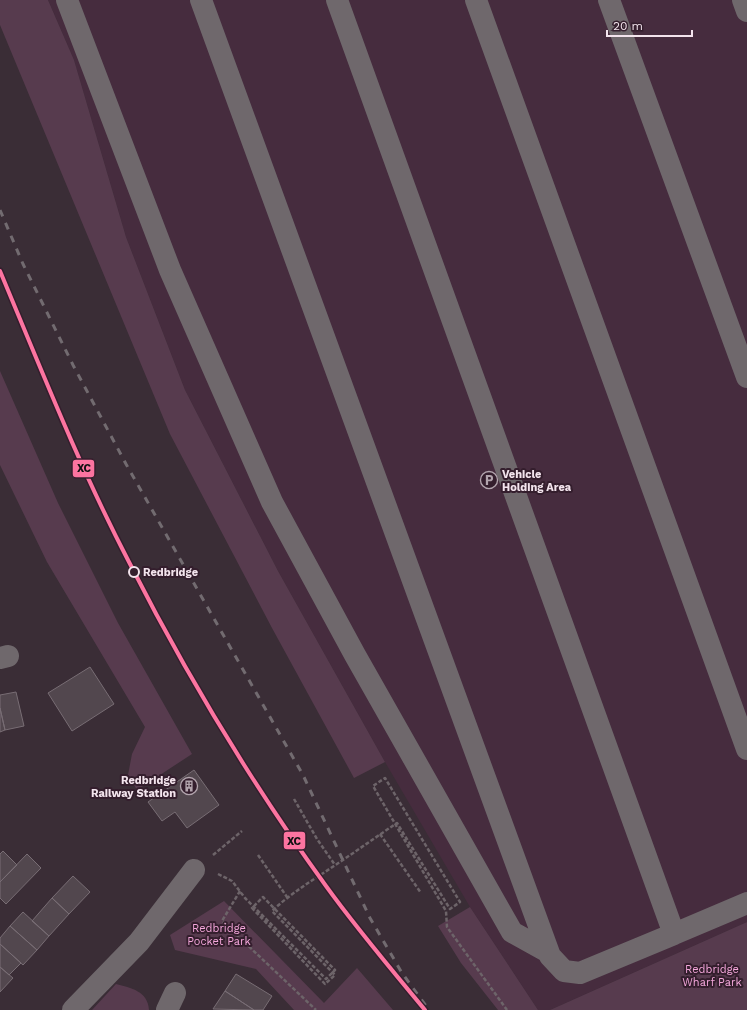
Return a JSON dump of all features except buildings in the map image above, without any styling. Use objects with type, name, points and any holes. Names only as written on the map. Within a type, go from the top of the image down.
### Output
[{"type":"street","points":[[67,0],[170,270],[272,502],[354,655],[512,932],[548,952]]},
{"type":"street","points":[[201,0],[550,956],[564,971],[580,973],[747,903]]},
{"type":"street","points":[[337,0],[674,934]]},
{"type":"street","points":[[476,0],[747,749]]},
{"type":"street","points":[[609,0],[747,377]]},
{"type":"street","points":[[743,0],[747,11]]},
{"type":"street","points":[[73,1010],[139,942],[194,870]]},
{"type":"path","points":[[194,870],[218,874],[232,881],[245,898],[326,979],[335,970],[296,931],[291,925],[280,914],[274,908],[269,902],[263,897],[252,908],[325,984],[335,975],[272,911],[277,906],[287,897],[392,826],[397,823],[450,909],[460,902],[385,778],[373,786],[388,812],[392,818],[396,825],[400,832],[411,851],[423,871],[446,911],[447,927],[507,1010]]},
{"type":"path","points":[[294,800],[317,839],[335,865]]},
{"type":"path","points":[[194,870],[242,831]]},
{"type":"path","points":[[380,834],[421,893]]},
{"type":"path","points":[[258,855],[287,897]]},
{"type":"path","points":[[240,891],[222,921],[316,1010]]},
{"type":"shaded area","name":"Vehicle Holding Area","points":[[48,0],[747,0],[747,922],[550,1010],[538,1010],[470,907],[385,762],[278,571],[185,390],[126,237],[74,60]]},
{"type":"green space","points":[[0,0],[48,0],[74,60],[126,237],[185,390],[278,571],[385,762],[354,778],[272,628],[170,434],[0,25]]},
{"type":"green space","points":[[0,371],[58,503],[118,623],[192,754],[137,790],[128,775],[132,754],[145,727],[47,562],[0,465]]},
{"type":"green space","name":"Redbridge Pocket Park","points":[[224,901],[324,1003],[357,968],[393,1010],[294,1010],[256,969],[175,950],[170,935]]},
{"type":"green space","points":[[470,907],[538,1010],[498,1010],[461,963],[438,926]]},
{"type":"green space","name":"Redbridge Wharf Park","points":[[747,922],[747,1010],[550,1010]]},
{"type":"green space","points":[[116,984],[133,989],[142,994],[146,998],[149,1010],[92,1010]]},
{"type":"railway","points":[[0,210],[23,264],[73,365],[126,464],[303,775],[370,918],[402,973],[429,1010]]},
{"type":"transit line","name":"XC","points":[[0,271],[94,491],[111,527],[173,646],[221,728],[272,808],[350,918],[425,1010]]},
{"type":"place","name":"Vehicle Holding Area","points":[[489,480]]},
{"type":"place","name":"Redbridge","points":[[134,572]]},
{"type":"place","name":"Redbridge Railway Station","points":[[189,786]]}]
